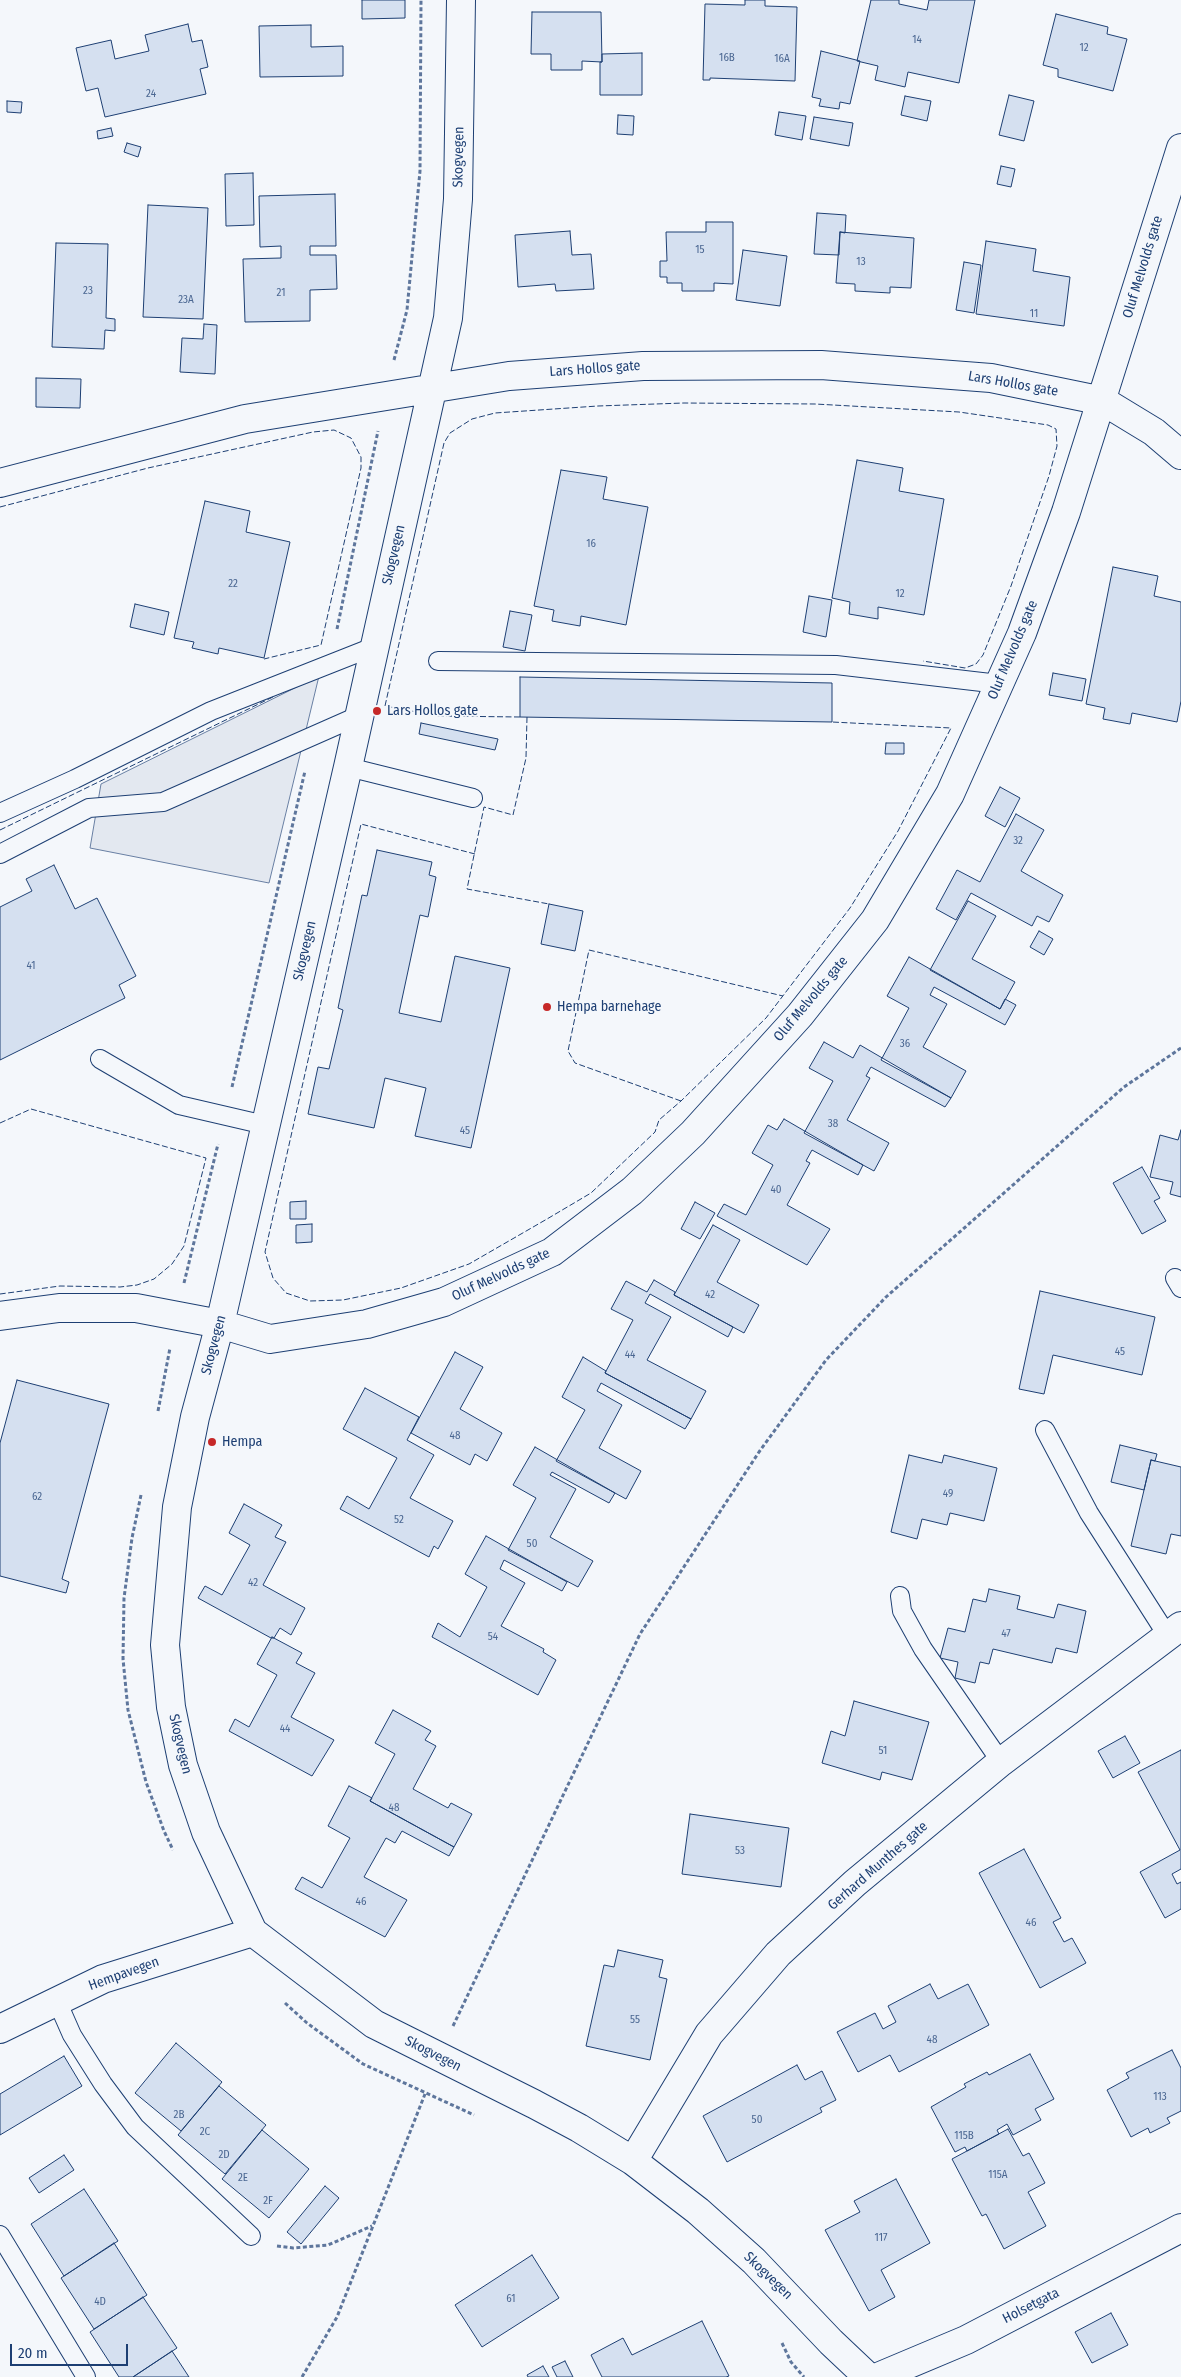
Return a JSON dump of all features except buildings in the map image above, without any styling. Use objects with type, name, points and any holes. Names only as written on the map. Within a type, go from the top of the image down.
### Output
[{"type":"street","name":"Skogvegen","points":[[461,0],[458,199],[448,318],[373,647],[348,767],[220,1324],[195,1417],[177,1507],[165,1645],[171,1708],[183,1765],[206,1832],[253,1932],[374,2024],[557,2116],[633,2161],[698,2212],[754,2261],[831,2342],[868,2377]]},
{"type":"street","name":"Oluf Melvolds gate","points":[[0,1316],[59,1308],[136,1308],[220,1324],[270,1338],[367,1324],[444,1302],[552,1252],[632,1191],[693,1133],[794,1022],[875,920],[950,794],[1022,633],[1066,512],[1177,176],[1181,148]]},
{"type":"street","name":"Lars Hollos gate","points":[[0,484],[246,419],[510,376],[643,366],[821,365],[991,378],[1103,401],[1154,432],[1181,455]]},
{"type":"street","name":"Gerhard Munthes gate","points":[[633,2161],[709,2034],[778,1954],[855,1883],[1001,1762],[1174,1631]]},
{"type":"street","name":"Hempavegen","points":[[0,2029],[103,1979],[253,1932]]},
{"type":"street","name":"Holsetgata","points":[[878,2377],[966,2340],[1181,2228]]},
{"type":"lane","points":[[0,813],[83,775],[212,711],[373,647]]},
{"type":"lane","points":[[438,661],[836,665],[999,684]]},
{"type":"lane","points":[[0,854],[89,808],[162,802],[358,716]]},
{"type":"lane","points":[[348,767],[473,798]]},
{"type":"lane","points":[[100,1059],[179,1105],[265,1125]]},
{"type":"lane","points":[[1045,1430],[1089,1513],[1174,1631]]},
{"type":"lane","points":[[900,1596],[902,1611],[923,1649],[1001,1762]]},
{"type":"lane","points":[[57,2002],[82,2052],[135,2128],[250,2236]]},
{"type":"lane","points":[[0,2235],[86,2377]]},
{"type":"path","points":[[453,2027],[640,1634],[760,1452],[826,1360],[886,1297],[1117,1093],[1181,1048]]},
{"type":"path","points":[[302,2377],[337,2317],[425,2094]]},
{"type":"path","points":[[250,2236],[265,2244],[292,2248],[328,2245],[372,2226]]},
{"type":"path","points":[[786,2352],[831,2342]]},
{"type":"shaded area","points":[[319,676],[269,883],[90,848],[101,784]]},
{"type":"fence","points":[[520,717],[438,716],[385,706],[444,443],[450,433],[472,419],[495,413],[598,406],[684,403],[815,404],[959,412],[1048,425],[1056,429],[1057,446],[1049,476],[1011,586],[983,655],[976,664],[965,668],[923,661]]},
{"type":"fence","points":[[0,507],[148,468],[313,432],[334,430],[351,438],[361,457],[361,468],[321,645],[264,659]]},
{"type":"fence","points":[[0,830],[275,696]]},
{"type":"fence","points":[[527,717],[526,758],[513,815],[484,807],[467,889],[549,904]]},
{"type":"fence","points":[[475,854],[361,824],[265,1252],[273,1278],[286,1293],[310,1301],[343,1300],[401,1288],[469,1264],[591,1193],[655,1132],[659,1120],[766,1018],[850,908],[898,831],[951,728],[832,722]]},
{"type":"fence","points":[[681,1101],[575,1063],[568,1051],[589,950],[783,996]]},
{"type":"fence","points":[[0,1123],[31,1109],[206,1158],[184,1246],[172,1264],[154,1279],[137,1285],[120,1287],[60,1286],[0,1294]]},
{"type":"place","name":"Lars Hollos gate","points":[[377,711]]},
{"type":"place","name":"Hempa barnehage","points":[[547,1007]]},
{"type":"place","name":"Hempa","points":[[212,1442]]}]
